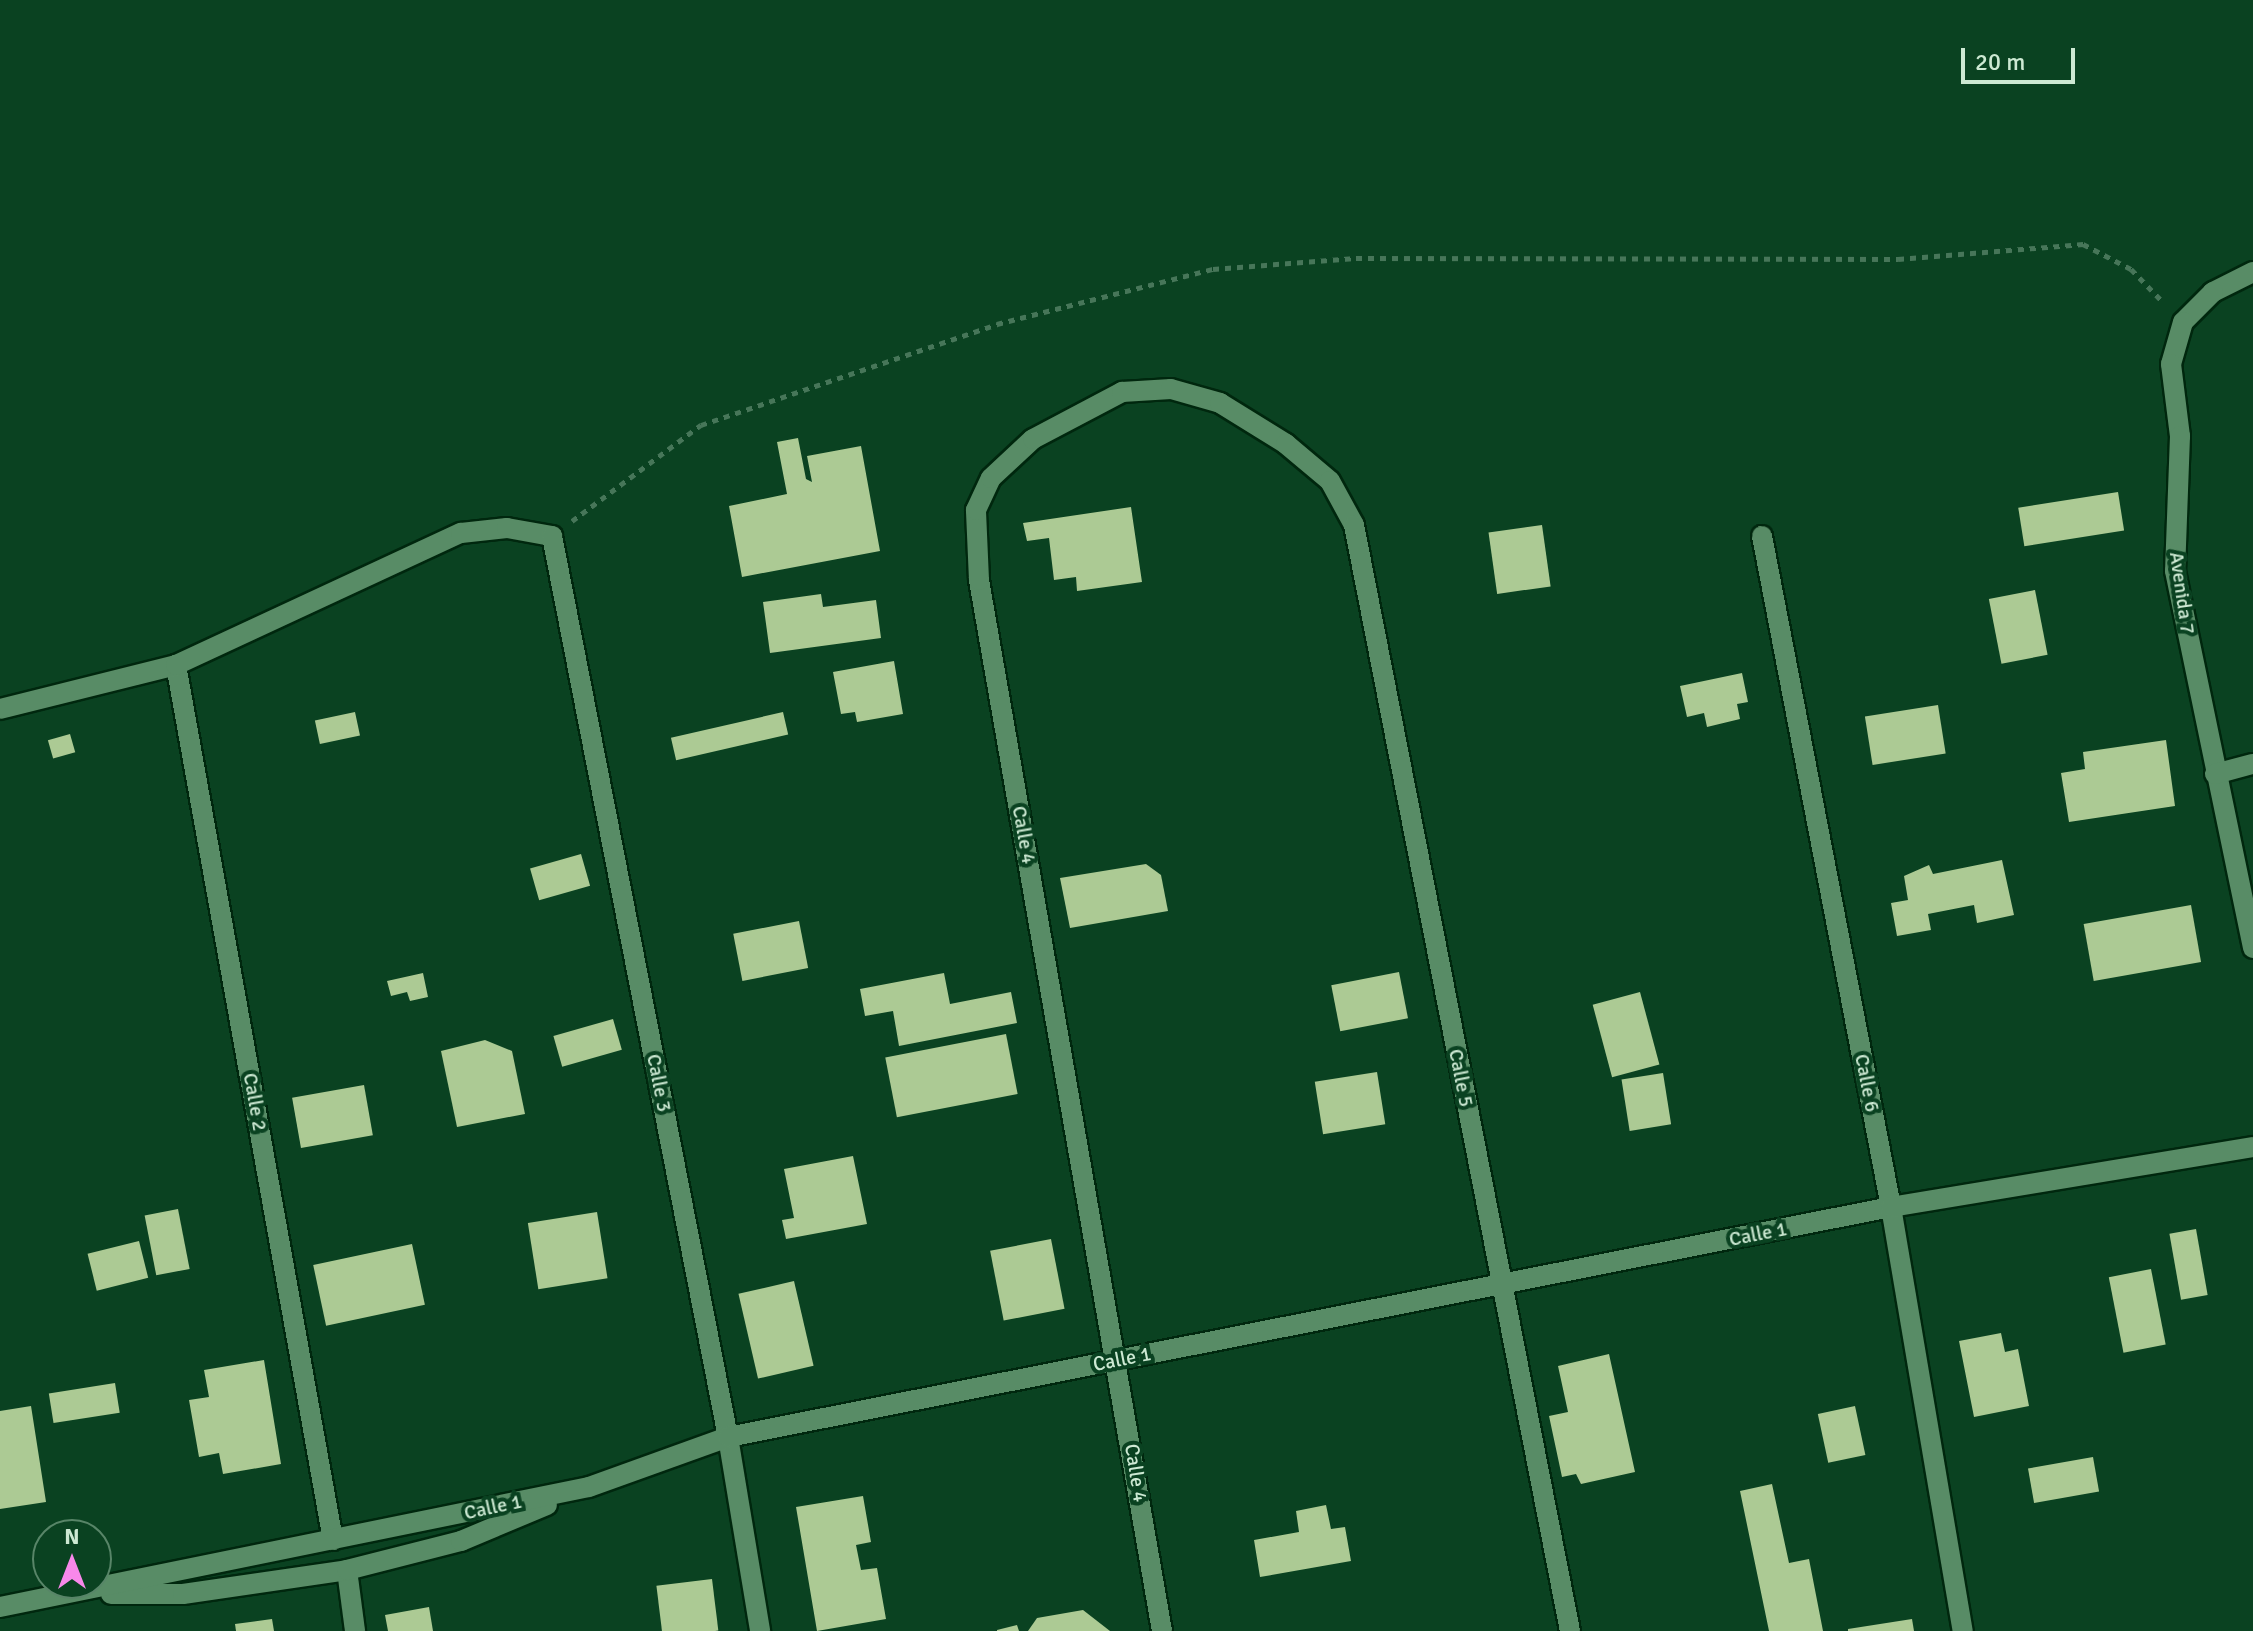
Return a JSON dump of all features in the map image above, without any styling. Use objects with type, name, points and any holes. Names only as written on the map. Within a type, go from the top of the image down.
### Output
[{"type":"street","name":"Avenida 7","points":[[2253,272],[2213,292],[2183,322],[2171,364],[2180,436],[2175,571],[2253,948]]},
{"type":"street","name":"Calle 4","points":[[1162,1631],[979,580],[976,510],[991,478],[1033,439],[1122,392],[1171,389],[1220,403],[1286,444],[1330,481],[1354,525]]},
{"type":"street","name":"Calle 5","points":[[1354,525],[1570,1631]]},
{"type":"street","points":[[0,709],[176,665],[461,533],[507,528],[552,536]]},
{"type":"street","name":"Calle 3","points":[[552,536],[728,1437],[760,1631]]},
{"type":"street","name":"Calle 6","points":[[1762,536],[1891,1207],[1963,1631]]},
{"type":"street","name":"Calle 2","points":[[176,665],[333,1540]]},
{"type":"street","points":[[2215,774],[2253,764]]},
{"type":"street","name":"Calle 1","points":[[112,1585],[589,1487],[728,1437],[1891,1207],[2253,1147]]},
{"type":"street","points":[[112,1594],[183,1594],[347,1570],[461,1541],[589,1487]]},
{"type":"street","points":[[347,1570],[355,1631]]},
{"type":"street","name":"Calle 1","points":[[0,1607],[41,1599]]},
{"type":"path","points":[[552,536],[701,425],[997,324],[1213,269],[1356,258],[1898,259],[2083,244],[2131,269],[2183,322]]},
{"type":"building","points":[[798,438],[806,479],[812,482],[807,456],[861,446],[880,551],[742,577],[729,506],[787,494],[777,442]]},
{"type":"building","points":[[2118,492],[2124,531],[2024,546],[2018,508]]},
{"type":"building","points":[[1131,507],[1142,582],[1077,591],[1076,577],[1054,580],[1049,538],[1027,541],[1023,523]]},
{"type":"building","points":[[1542,525],[1551,586],[1497,594],[1489,533]]},
{"type":"building","points":[[2035,590],[2048,655],[2001,664],[1989,599]]},
{"type":"building","points":[[821,594],[823,607],[876,600],[881,638],[770,653],[763,602]]},
{"type":"building","points":[[894,661],[903,714],[857,722],[855,712],[841,714],[833,672]]},
{"type":"building","points":[[1742,673],[1748,702],[1737,704],[1740,719],[1707,727],[1704,713],[1687,717],[1680,686]]},
{"type":"building","points":[[1938,705],[1946,753],[1873,765],[1865,717]]},
{"type":"building","points":[[355,712],[360,735],[320,744],[315,721]]},
{"type":"building","points":[[783,712],[788,734],[676,760],[671,738]]},
{"type":"building","points":[[70,734],[75,752],[53,759],[48,740]]},
{"type":"building","points":[[2166,740],[2175,806],[2069,822],[2061,773],[2085,769],[2083,752]]},
{"type":"building","points":[[581,854],[590,886],[539,900],[530,869]]},
{"type":"building","points":[[2002,860],[2014,915],[1977,923],[1974,905],[1928,914],[1931,930],[1897,936],[1891,903],[1908,900],[1904,876],[1929,865],[1933,874]]},
{"type":"building","points":[[1146,864],[1161,875],[1168,911],[1070,928],[1060,878]]},
{"type":"building","points":[[2191,905],[2201,962],[2094,981],[2084,924]]},
{"type":"building","points":[[799,921],[808,968],[742,981],[733,934]]},
{"type":"building","points":[[1399,972],[1408,1018],[1340,1031],[1331,985]]},
{"type":"building","points":[[423,973],[428,997],[410,1001],[407,992],[391,996],[387,981]]},
{"type":"building","points":[[944,973],[950,1004],[1011,992],[1017,1023],[899,1046],[893,1011],[865,1016],[860,989]]},
{"type":"building","points":[[1640,992],[1659,1064],[1612,1077],[1593,1005]]},
{"type":"building","points":[[613,1019],[622,1050],[562,1067],[553,1036]]},
{"type":"building","points":[[1006,1034],[1018,1094],[897,1117],[885,1057]]},
{"type":"building","points":[[485,1040],[512,1051],[525,1114],[457,1127],[441,1051]]},
{"type":"building","points":[[1377,1072],[1385,1124],[1323,1134],[1315,1082]]},
{"type":"building","points":[[1663,1073],[1671,1124],[1630,1131],[1622,1080]]},
{"type":"building","points":[[364,1085],[373,1135],[301,1148],[292,1098]]},
{"type":"building","points":[[853,1156],[867,1224],[786,1239],[782,1220],[794,1218],[784,1169]]},
{"type":"building","points":[[178,1209],[190,1269],[156,1275],[145,1215]]},
{"type":"building","points":[[597,1212],[607,1278],[538,1289],[528,1223]]},
{"type":"building","points":[[2196,1229],[2208,1295],[2181,1300],[2169,1234]]},
{"type":"building","points":[[1051,1239],[1065,1309],[1004,1321],[990,1251]]},
{"type":"building","points":[[139,1241],[148,1278],[97,1291],[88,1254]]},
{"type":"building","points":[[412,1244],[425,1305],[326,1326],[313,1265]]},
{"type":"building","points":[[2151,1269],[2166,1345],[2123,1353],[2109,1277]]},
{"type":"building","points":[[794,1281],[814,1366],[758,1379],[738,1294]]},
{"type":"building","points":[[2001,1333],[2005,1352],[2018,1349],[2029,1406],[1974,1417],[1959,1341]]},
{"type":"building","points":[[1609,1354],[1635,1472],[1581,1484],[1576,1474],[1562,1477],[1549,1416],[1568,1412],[1558,1366]]},
{"type":"building","points":[[264,1360],[281,1464],[223,1474],[219,1453],[199,1457],[189,1400],[209,1397],[204,1370]]},
{"type":"building","points":[[115,1383],[120,1413],[54,1423],[49,1393]]},
{"type":"building","points":[[31,1406],[46,1502],[0,1509],[0,1411]]},
{"type":"building","points":[[1855,1406],[1865,1455],[1828,1463],[1818,1414]]},
{"type":"building","points":[[2093,1457],[2099,1491],[2034,1503],[2028,1468]]},
{"type":"building","points":[[1772,1484],[1789,1563],[1809,1559],[1823,1631],[1769,1631],[1740,1491]]},
{"type":"building","points":[[863,1496],[871,1542],[856,1545],[861,1570],[877,1568],[886,1619],[817,1631],[796,1507]]},
{"type":"building","points":[[1326,1505],[1331,1529],[1345,1527],[1351,1561],[1260,1577],[1254,1540],[1299,1532],[1296,1511]]},
{"type":"building","points":[[712,1579],[718,1631],[662,1631],[656,1586]]},
{"type":"building","points":[[429,1607],[433,1631],[388,1631],[385,1615]]},
{"type":"building","points":[[1083,1610],[1110,1631],[1028,1631],[1037,1618]]},
{"type":"building","points":[[272,1619],[274,1631],[236,1631],[235,1624]]},
{"type":"building","points":[[1912,1619],[1914,1631],[1848,1631],[1848,1629]]},
{"type":"building","points":[[1017,1625],[1019,1631],[997,1631],[997,1630]]}]
